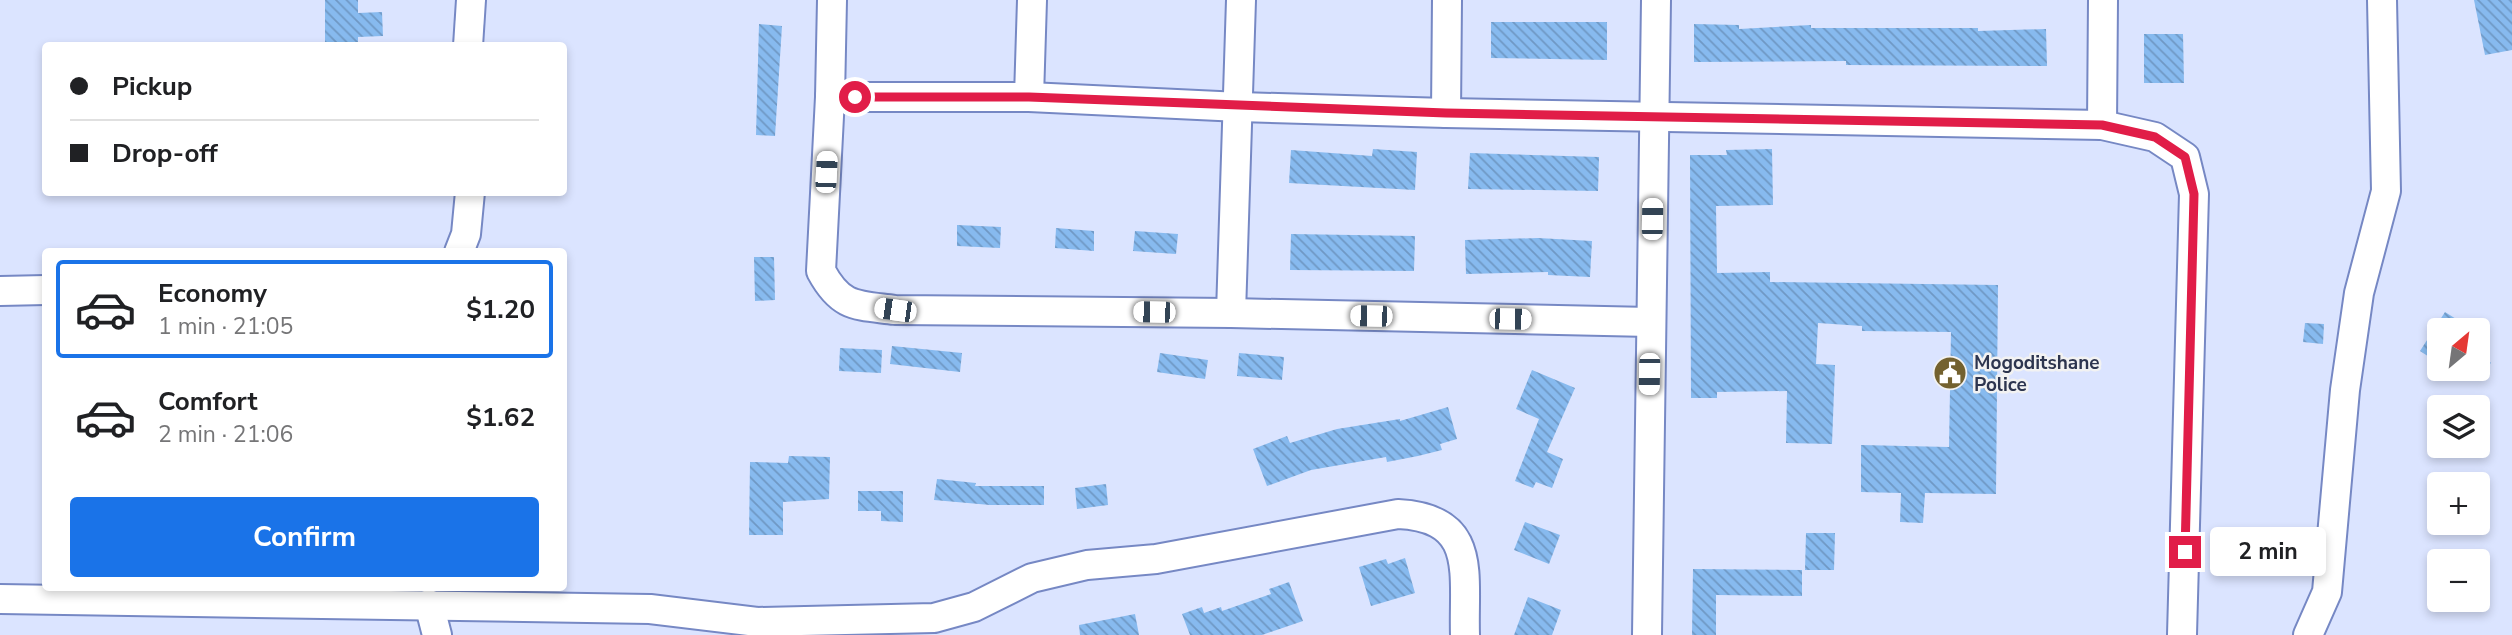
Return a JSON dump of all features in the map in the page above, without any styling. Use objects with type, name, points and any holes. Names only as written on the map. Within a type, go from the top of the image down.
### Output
[{"type":"street","points":[[468,42],[471,0]]},
{"type":"street","points":[[832,0],[831,97],[821,271],[832,292],[852,304],[895,310],[1231,313],[1650,322]]},
{"type":"street","points":[[1029,97],[1031,0]]},
{"type":"street","points":[[1231,313],[1240,107],[1241,0]]},
{"type":"street","points":[[1446,113],[1447,0]]},
{"type":"street","points":[[1647,635],[1656,0]]},
{"type":"street","points":[[2102,125],[2103,0]]},
{"type":"street","points":[[2308,635],[2327,592],[2345,390],[2359,293],[2386,191],[2382,0]]},
{"type":"street","points":[[831,97],[1029,97],[1446,113],[2102,125],[2155,137],[2185,157],[2194,194],[2182,635]]},
{"type":"street","points":[[461,248],[466,234],[470,196]]},
{"type":"street","points":[[0,291],[42,290]]},
{"type":"street","points":[[0,599],[650,609],[757,629],[934,618],[974,607],[1032,578],[1087,565],[1156,559],[1398,514],[1424,515],[1445,526],[1460,542],[1465,635]]},
{"type":"street","points":[[429,604],[437,635]]},
{"type":"building","points":[[325,0],[358,0],[358,13],[382,12],[383,36],[358,37],[358,42],[325,42]]},
{"type":"building","points":[[2474,0],[2512,0],[2512,50],[2485,55]]},
{"type":"building","points":[[1491,22],[1607,22],[1607,60],[1491,58]]},
{"type":"building","points":[[759,24],[782,26],[775,136],[756,135]]},
{"type":"building","points":[[1694,24],[1739,25],[1739,29],[1811,25],[1811,28],[1978,28],[1978,31],[2046,29],[2047,66],[1846,65],[1846,61],[1694,62]]},
{"type":"building","points":[[2144,34],[2183,34],[2184,83],[2144,83]]},
{"type":"building","points":[[1373,149],[1417,152],[1415,190],[1289,183],[1291,150],[1372,156]]},
{"type":"building","points":[[1772,149],[1773,205],[1716,206],[1717,273],[1770,272],[1770,282],[1998,285],[1996,494],[1925,493],[1923,523],[1900,522],[1901,493],[1861,492],[1861,445],[1949,447],[1951,332],[1862,331],[1862,326],[1818,323],[1816,364],[1835,365],[1832,444],[1786,443],[1787,391],[1717,392],[1717,398],[1691,398],[1690,155],[1727,155],[1726,150]]},
{"type":"building","points":[[1470,153],[1599,157],[1598,191],[1468,189]]},
{"type":"building","points":[[957,225],[1001,227],[1000,248],[957,246]]},
{"type":"building","points":[[1056,228],[1094,231],[1094,251],[1055,248]]},
{"type":"building","points":[[1135,231],[1178,234],[1176,254],[1133,251]]},
{"type":"building","points":[[1291,234],[1415,236],[1414,271],[1290,270]]},
{"type":"building","points":[[1538,238],[1592,241],[1590,277],[1548,275],[1548,272],[1466,274],[1465,240]]},
{"type":"building","points":[[754,257],[774,257],[775,300],[755,301]]},
{"type":"building","points":[[2445,312],[2455,318],[2441,318]]},
{"type":"building","points":[[2305,323],[2324,324],[2323,344],[2303,342]]},
{"type":"building","points":[[2427,340],[2427,356],[2420,351]]},
{"type":"building","points":[[892,346],[962,353],[960,372],[890,364]]},
{"type":"building","points":[[840,348],[882,350],[881,373],[839,371]]},
{"type":"building","points":[[1160,353],[1208,360],[1205,379],[1157,372]]},
{"type":"building","points":[[1239,353],[1284,357],[1282,380],[1237,376]]},
{"type":"building","points":[[1532,370],[1575,388],[1547,452],[1563,459],[1552,488],[1536,482],[1533,488],[1515,481],[1539,419],[1516,409]]},
{"type":"building","points":[[1448,407],[1457,439],[1440,444],[1442,450],[1418,456],[1387,462],[1386,457],[1311,470],[1267,486],[1253,449],[1287,436],[1290,443],[1337,429],[1400,421]]},
{"type":"building","points":[[789,456],[830,457],[829,499],[783,502],[783,535],[749,535],[750,462],[788,463]]},
{"type":"building","points":[[937,479],[976,483],[975,486],[1044,486],[1044,505],[990,505],[934,500]]},
{"type":"building","points":[[1106,484],[1108,505],[1077,509],[1075,488]]},
{"type":"building","points":[[858,491],[903,491],[903,522],[881,521],[881,511],[858,511]]},
{"type":"building","points":[[1525,522],[1560,535],[1549,564],[1514,550]]},
{"type":"building","points":[[1806,533],[1835,533],[1834,570],[1805,570]]},
{"type":"building","points":[[1405,558],[1415,593],[1371,606],[1359,567],[1386,559],[1388,564]]},
{"type":"building","points":[[1693,569],[1802,570],[1802,596],[1716,595],[1716,635],[1692,635]]},
{"type":"building","points":[[1289,582],[1303,621],[1262,635],[1190,635],[1182,614],[1202,607],[1204,613],[1221,607],[1222,611],[1271,594],[1269,589]]},
{"type":"building","points":[[1528,597],[1561,610],[1552,635],[1514,635]]},
{"type":"building","points":[[1135,614],[1139,635],[1080,635],[1079,625]]},
{"type":"place","name":"Mogoditshane Police","points":[[1950,373]]},
{"type":"route","points":[[855,97],[1029,97],[1446,113],[2102,125],[2155,137],[2185,157],[2194,194],[2185,552]]}]
